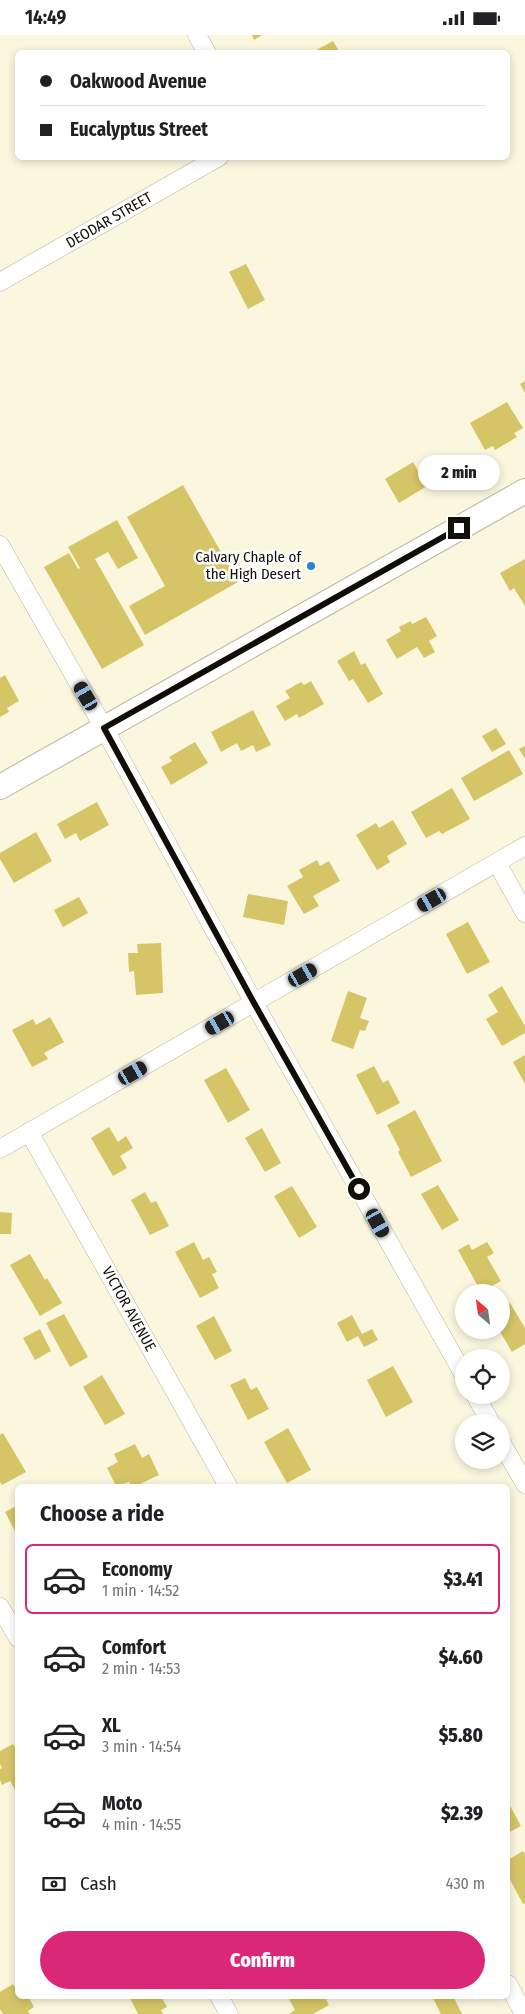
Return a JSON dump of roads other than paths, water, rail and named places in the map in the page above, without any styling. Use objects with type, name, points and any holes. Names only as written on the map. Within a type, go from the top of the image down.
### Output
[{"type":"main road","points":[[0,787],[525,491]]},
{"type":"street","points":[[197,35],[205,50]]},
{"type":"street","name":"DEODAR STREET","points":[[0,282],[214,160]]},
{"type":"street","points":[[0,545],[104,728],[254,1003],[455,1359]]},
{"type":"street","points":[[0,1149],[525,847]]},
{"type":"street","points":[[497,863],[525,913]]},
{"type":"street","name":"VICTOR AVENUE","points":[[29,1132],[227,1484]]},
{"type":"street","points":[[510,1457],[525,1484]]},
{"type":"street","points":[[0,1607],[15,1633]]},
{"type":"street","points":[[510,1989],[524,2014]]},
{"type":"street","points":[[221,1999],[229,2014]]},
{"type":"place","name":"Calvary Chaple of the High Desert","points":[[311,566]]}]
